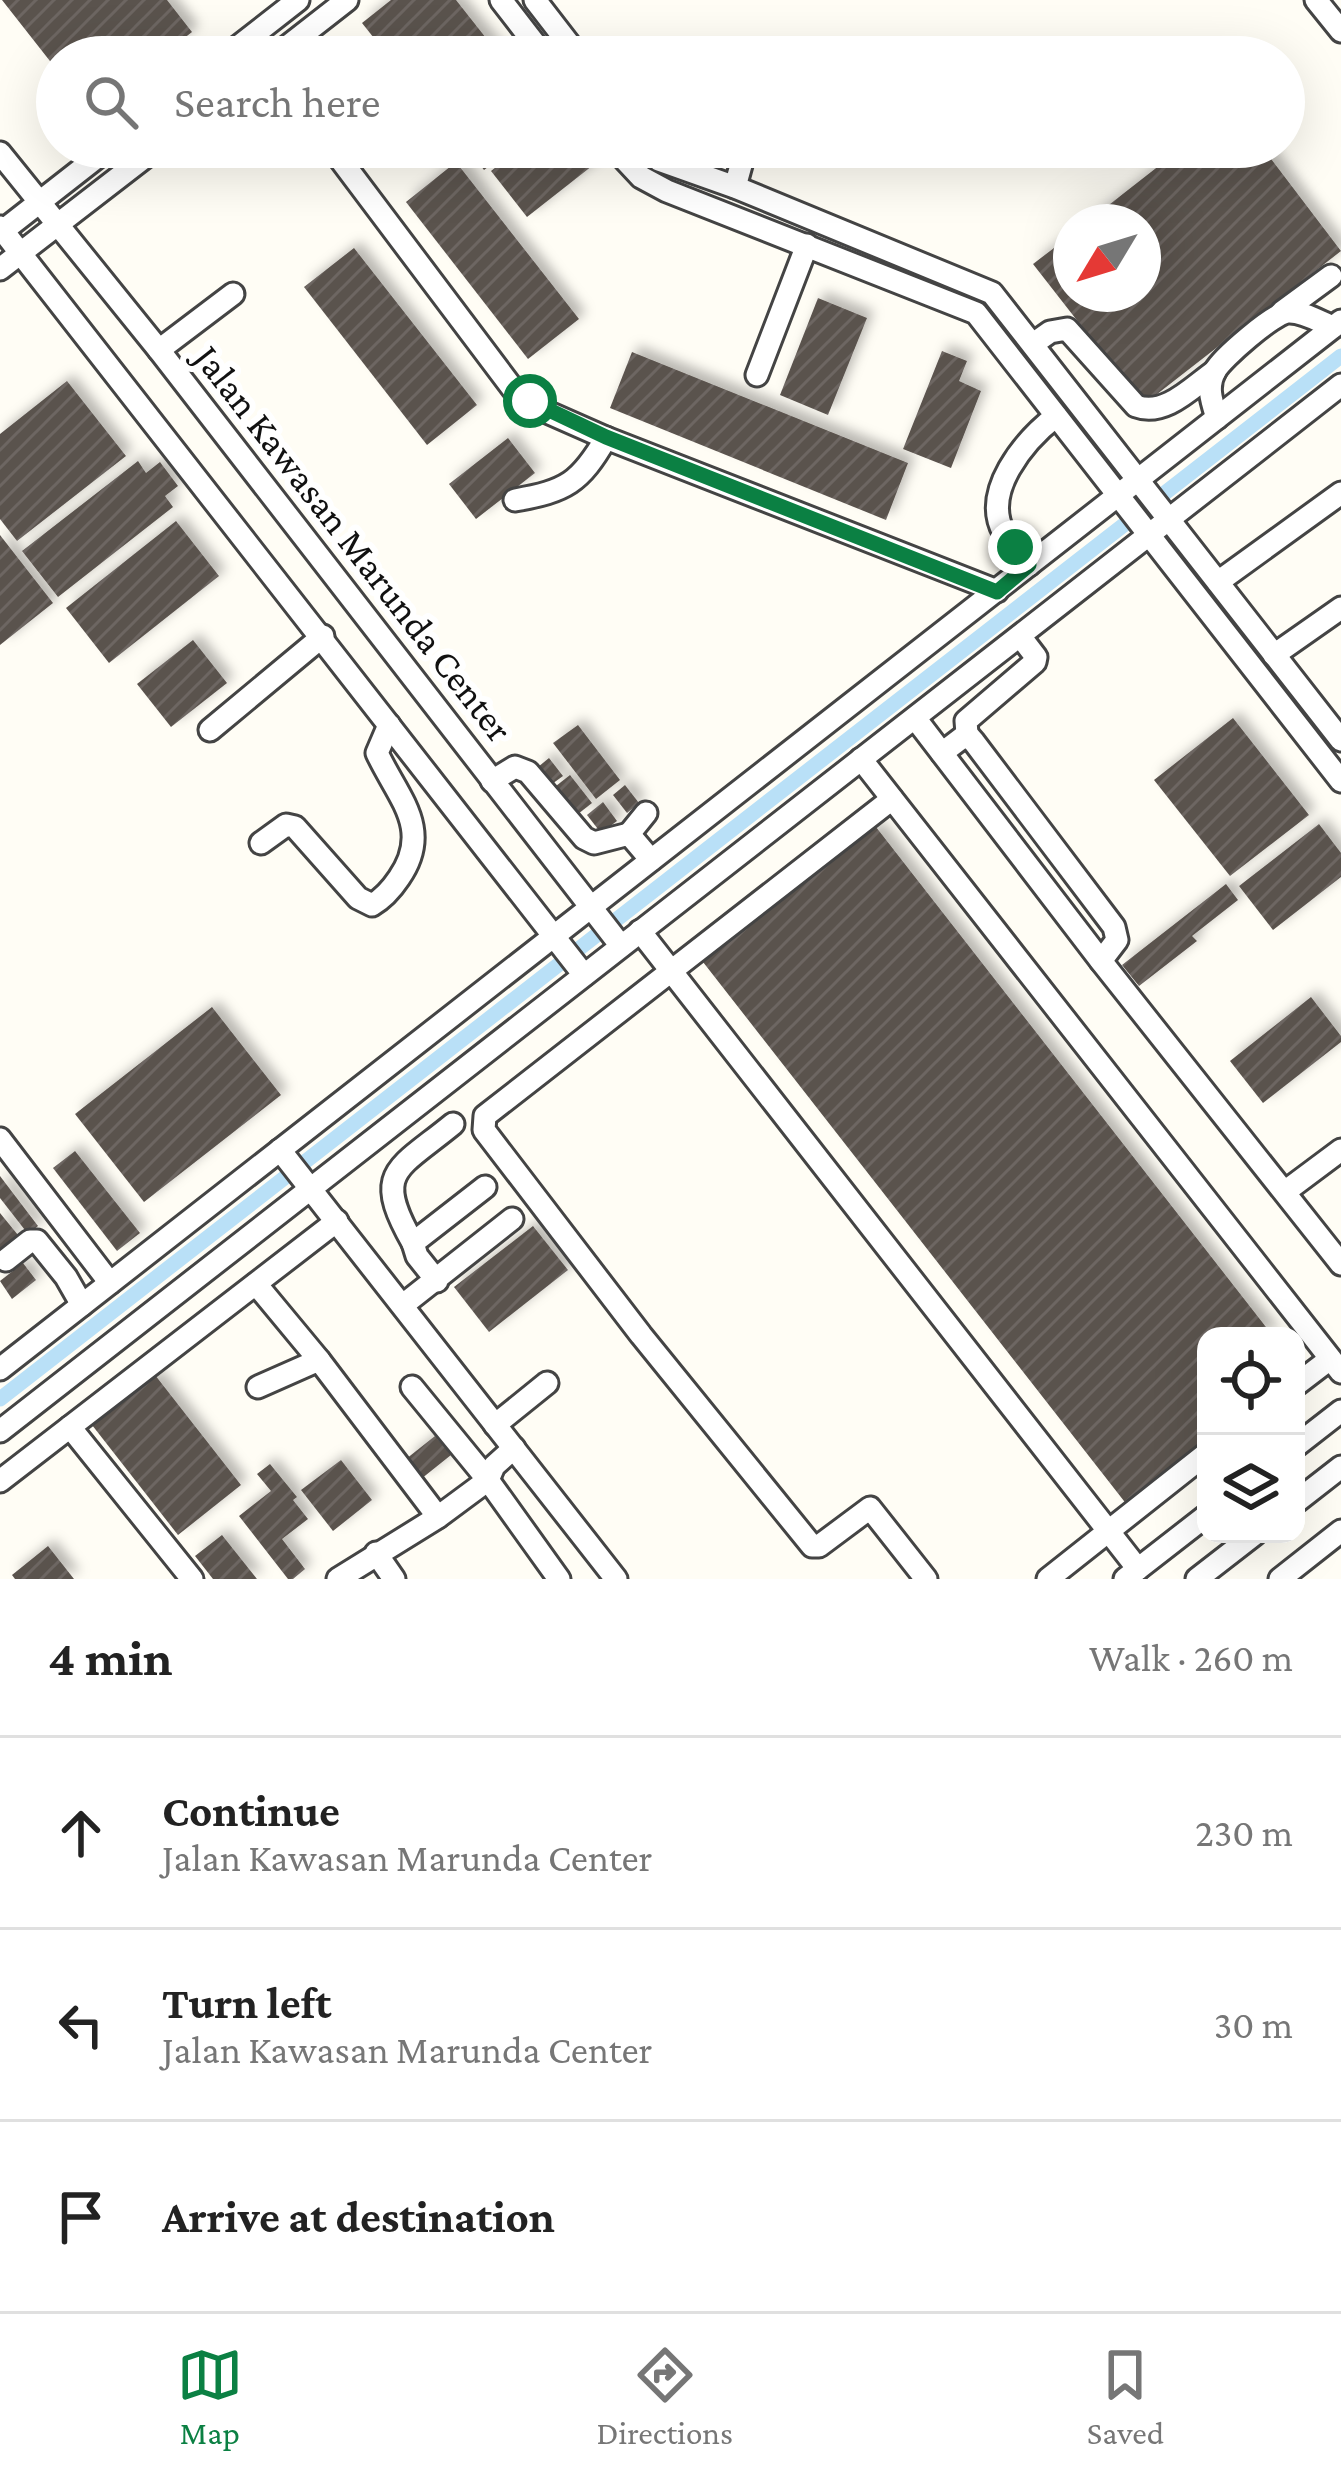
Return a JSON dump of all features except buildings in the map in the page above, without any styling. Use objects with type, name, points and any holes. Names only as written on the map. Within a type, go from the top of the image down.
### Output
[{"type":"street","points":[[252,36],[298,0]]},
{"type":"street","points":[[301,36],[347,0]]},
{"type":"street","points":[[501,0],[528,36]]},
{"type":"street","points":[[535,0],[563,36]]},
{"type":"street","points":[[1316,0],[1341,31]]},
{"type":"street","name":"Jalan Kawasan Marunda Center","points":[[0,152],[620,944]]},
{"type":"street","points":[[83,168],[1,230],[582,973]]},
{"type":"street","points":[[0,269],[131,168]]},
{"type":"street","points":[[347,168],[512,389],[547,412],[997,592]]},
{"type":"street","points":[[633,168],[667,191],[972,310],[1341,781]]},
{"type":"street","points":[[641,177],[646,168]]},
{"type":"street","points":[[690,168],[986,290],[1341,740]]},
{"type":"street","points":[[735,187],[740,168]]},
{"type":"street","points":[[757,375],[814,248],[831,228]]},
{"type":"street","points":[[1033,344],[1050,332],[1067,328],[1136,406],[1148,411],[1166,406],[1215,370],[1331,276]]},
{"type":"street","points":[[159,350],[233,294]]},
{"type":"street","points":[[1282,312],[1337,324]]},
{"type":"street","points":[[0,1369],[1029,565],[1121,499],[1337,324]]},
{"type":"street","points":[[1215,370],[1209,392],[1217,418]]},
{"type":"street","points":[[0,1431],[582,973],[1020,637],[1166,515],[1341,385]]},
{"type":"street","points":[[1029,565],[1004,532],[998,516],[998,491],[1029,441],[1056,416]]},
{"type":"street","points":[[514,500],[566,489],[589,467],[606,437]]},
{"type":"street","points":[[1218,582],[1341,493]]},
{"type":"street","points":[[1274,655],[1341,608]]},
{"type":"street","points":[[210,730],[322,636]]},
{"type":"street","points":[[1020,637],[1035,662],[966,721],[967,734],[1114,927],[1117,940],[1101,961]]},
{"type":"street","points":[[915,718],[1341,1264]]},
{"type":"street","points":[[261,843],[286,825],[295,826],[358,898],[372,905],[389,893],[412,861],[415,848],[403,798],[377,753],[388,725]]},
{"type":"street","points":[[942,753],[967,734]]},
{"type":"street","points":[[861,759],[1335,1365],[1305,1380]]},
{"type":"street","points":[[492,781],[514,767],[529,772],[584,838],[594,843],[629,835],[646,814]]},
{"type":"street","points":[[974,792],[997,773]]},
{"type":"street","points":[[892,799],[485,1116],[484,1130],[641,1335],[812,1546],[819,1546],[870,1508],[926,1579]]},
{"type":"street","points":[[629,835],[651,860]]},
{"type":"street","points":[[640,932],[1108,1530],[1130,1576],[1197,1523]]},
{"type":"street","points":[[437,1281],[394,1209],[391,1182],[396,1170],[453,1124]]},
{"type":"street","points":[[0,1139],[110,1283]]},
{"type":"street","points":[[1286,1191],[1341,1150]]},
{"type":"street","points":[[281,1152],[616,1579]]},
{"type":"street","points":[[385,1280],[485,1187]]},
{"type":"street","points":[[404,1305],[512,1220]]},
{"type":"street","points":[[0,1481],[337,1221]]},
{"type":"street","points":[[6,1260],[30,1241],[37,1241],[82,1306]]},
{"type":"street","points":[[256,1284],[438,1517]]},
{"type":"street","points":[[258,1387],[319,1360]]},
{"type":"street","points":[[495,1425],[548,1383]]},
{"type":"street","points":[[412,1387],[488,1480],[559,1579]]},
{"type":"street","points":[[1305,1439],[1341,1411]]},
{"type":"street","points":[[70,1426],[191,1579]]},
{"type":"street","points":[[338,1579],[488,1480],[504,1480],[520,1456]]},
{"type":"street","points":[[1048,1579],[1197,1461]]},
{"type":"street","points":[[1305,1495],[1341,1466]]},
{"type":"street","points":[[1280,1579],[1341,1531]]},
{"type":"street","points":[[1197,1579],[1243,1543]]},
{"type":"street","points":[[376,1553],[394,1579]]},
{"type":"waterway","points":[[0,1399],[1341,356]]},
{"type":"route","points":[[530,401],[606,437],[997,592],[1029,565],[1015,547]]}]
